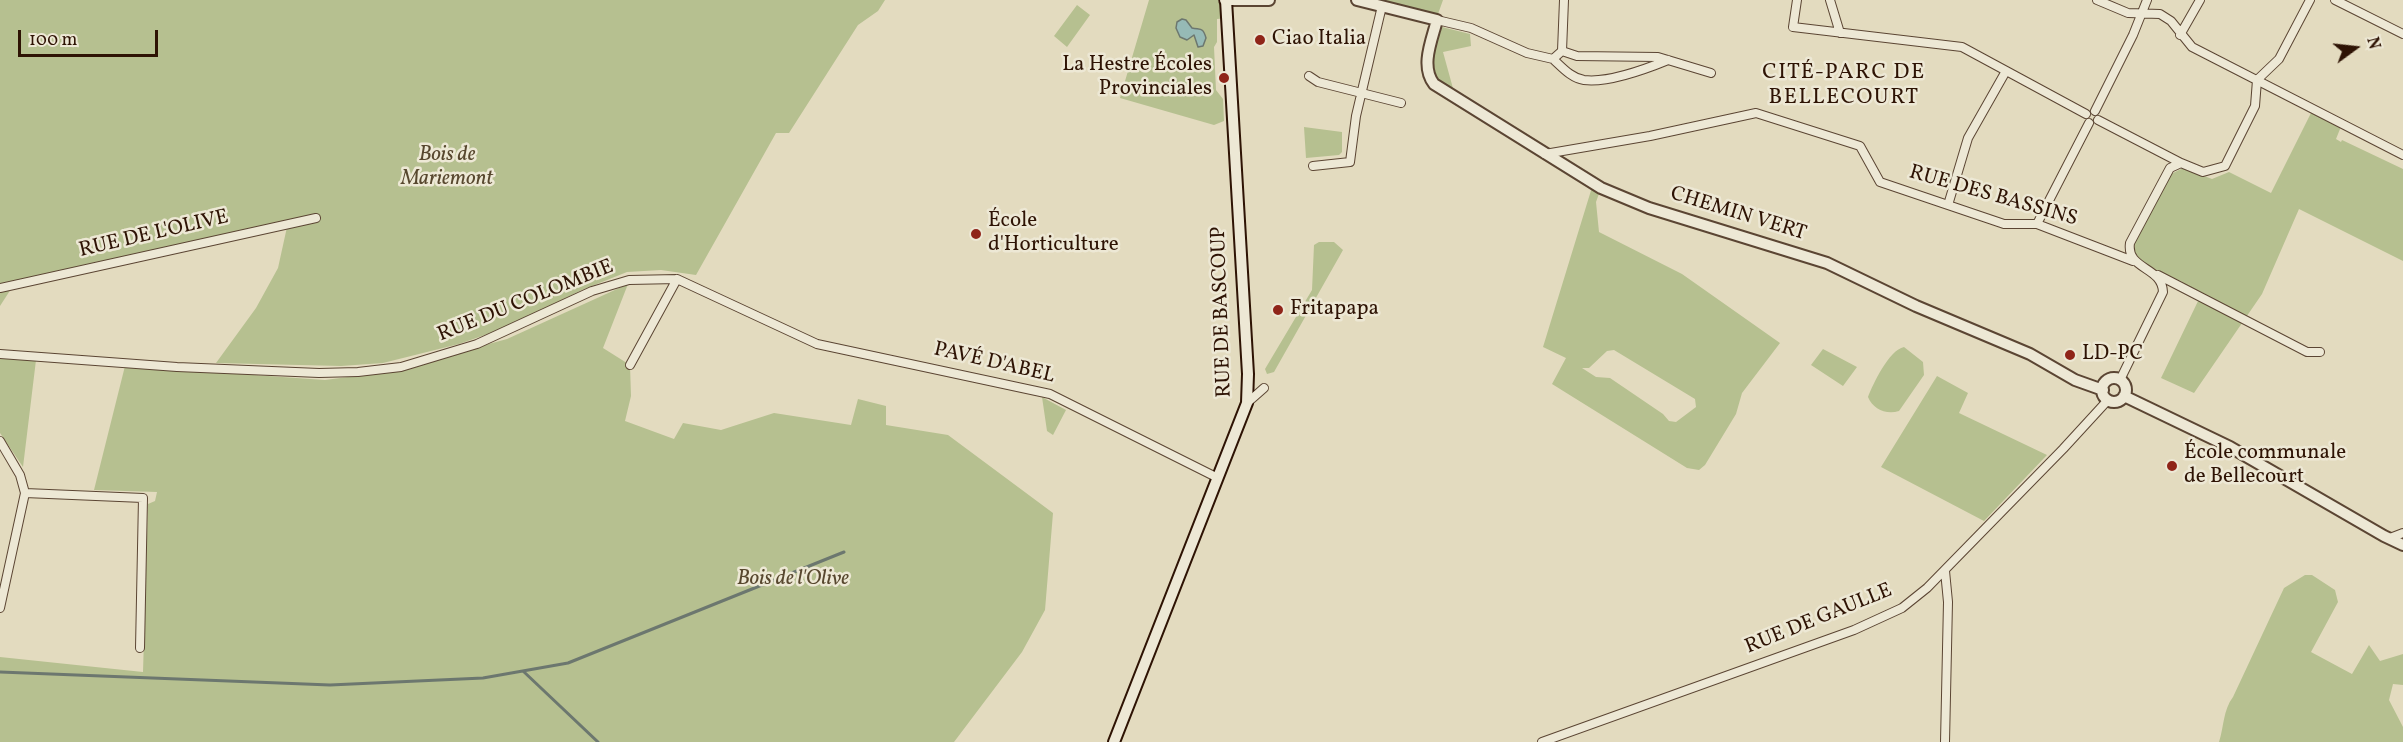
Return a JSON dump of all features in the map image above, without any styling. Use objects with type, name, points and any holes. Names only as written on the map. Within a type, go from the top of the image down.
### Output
[{"type":"street","points":[[1226,0],[1269,0]]},
{"type":"street","name":"RUE DE BASCOUP","points":[[1114,742],[1247,403],[1248,374],[1226,0]]},
{"type":"street","points":[[1357,0],[1471,28],[1527,53],[1552,59],[1570,74],[1583,80],[1647,68],[1668,60]]},
{"type":"street","points":[[1552,59],[1562,51],[1564,0]]},
{"type":"street","points":[[1797,0],[1793,27],[1962,47],[2086,114]]},
{"type":"street","points":[[1830,0],[1840,33]]},
{"type":"street","points":[[2097,0],[2116,10],[2160,14],[2171,21],[2192,47],[2403,155]]},
{"type":"street","points":[[2147,0],[2095,111],[2098,120],[2181,164],[2204,172],[2225,166],[2255,106],[2257,80],[2274,67],[2310,0]]},
{"type":"street","points":[[2180,35],[2200,0]]},
{"type":"street","points":[[2335,0],[2403,34]]},
{"type":"street","points":[[1313,166],[1350,162],[1356,116],[1382,6]]},
{"type":"street","name":"CHEMIN VERT","points":[[1437,20],[1427,63],[1431,80],[1544,154],[1601,188],[1636,204],[1827,263],[1916,306],[2030,354],[2105,394]]},
{"type":"street","points":[[1562,51],[1577,56],[1638,54],[1711,73]]},
{"type":"street","points":[[1948,205],[1968,138],[2006,71]]},
{"type":"street","points":[[1309,76],[1318,82],[1401,103]]},
{"type":"street","points":[[2095,111],[2090,110],[2085,120],[2089,123],[2096,123],[2098,120]]},
{"type":"street","name":"RUE DES BASSINS","points":[[1544,154],[1688,128],[1756,113],[1860,146],[1880,182],[2004,224],[2037,224],[2133,261]]},
{"type":"street","points":[[2037,224],[2089,123]]},
{"type":"street","points":[[2181,164],[2166,172],[2130,243],[2130,254],[2133,261],[2307,352],[2320,352]]},
{"type":"street","name":"RUE DE L'OLIVE","points":[[0,288],[316,218]]},
{"type":"street","points":[[2120,380],[2162,298],[2162,284],[2154,273]]},
{"type":"street","points":[[630,366],[676,279]]},
{"type":"street","name":"RUE DU COLOMBIE","points":[[0,354],[320,373],[401,367],[477,344],[592,291],[630,280],[676,279],[817,344]]},
{"type":"street","name":"PAVÉ D'ABEL","points":[[817,344],[1043,391],[1218,478]]},
{"type":"street","points":[[2120,380],[2126,389],[2124,396],[2117,401],[2105,394],[2107,381],[2120,380]]},
{"type":"street","points":[[1247,403],[1264,388]]},
{"type":"street","name":"RUE DE GAULLE","points":[[1542,742],[1881,619],[1902,608],[1945,571],[2105,394]]},
{"type":"street","points":[[2124,396],[2230,447],[2403,545]]},
{"type":"street","points":[[0,441],[20,475],[25,493],[0,608]]},
{"type":"street","points":[[25,493],[143,498],[140,648]]},
{"type":"street","points":[[2389,539],[2403,533]]},
{"type":"street","points":[[1945,571],[1948,602],[1945,742]]},
{"type":"green space","name":"Bois de Mariemont","points":[[0,0],[885,0],[878,11],[858,25],[789,133],[776,133],[696,275],[661,270],[627,272],[582,290],[505,328],[459,344],[383,363],[341,366],[216,363],[256,308],[278,268],[287,227],[11,289],[0,306]]},
{"type":"green space","points":[[1149,0],[1226,0],[1227,18],[1217,19],[1217,42],[1214,47],[1216,90],[1223,99],[1224,121],[1214,125],[1120,98]]},
{"type":"green space","points":[[1377,0],[1443,0],[1438,14]]},
{"type":"green space","points":[[1077,5],[1090,15],[1067,47],[1054,36]]},
{"type":"green space","points":[[1442,27],[1470,34],[1471,46],[1443,52],[1454,92],[1436,79],[1431,61]]},
{"type":"green space","points":[[2313,109],[2342,124],[2336,139],[2403,169],[2403,261],[2299,209],[2262,294],[2194,393],[2161,378],[2200,297],[2181,281],[2154,273],[2137,264],[2131,245],[2169,175],[2183,168],[2212,179],[2229,172],[2271,193]]},
{"type":"green space","points":[[1304,127],[1342,132],[1342,152],[1339,155],[1306,158]]},
{"type":"green space","points":[[1593,184],[1601,188],[1596,202],[1599,232],[1682,274],[1780,343],[1742,393],[1736,414],[1705,465],[1699,470],[1687,468],[1552,384],[1566,358],[1543,347]],"holes":[[[1614,350],[1695,399],[1696,407],[1676,422],[1669,421],[1663,414],[1610,378],[1596,377],[1582,368],[1589,368],[1607,351]]]},
{"type":"green space","points":[[1319,242],[1334,242],[1343,250],[1274,372],[1267,374],[1265,369],[1312,290],[1314,245]]},
{"type":"green space","name":"Bois de l'Olive","points":[[628,284],[603,348],[630,365],[631,396],[625,421],[674,439],[683,423],[721,430],[774,413],[851,425],[858,399],[886,406],[886,425],[948,435],[1053,513],[1045,610],[1022,652],[954,742],[0,742],[0,657],[143,672],[148,504],[155,501],[157,492],[94,490],[125,366],[325,380],[386,372],[507,339]]},
{"type":"green space","points":[[1904,347],[1923,362],[1924,375],[1899,411],[1885,411],[1873,405],[1868,397],[1887,361],[1898,349]]},
{"type":"green space","points":[[1823,349],[1857,367],[1843,386],[1811,365]]},
{"type":"green space","points":[[0,357],[36,360],[23,467],[0,433]]},
{"type":"green space","points":[[1937,376],[1968,393],[1959,413],[2047,455],[1984,521],[1881,467]]},
{"type":"green space","points":[[1042,397],[1066,410],[1053,435],[1047,431]]},
{"type":"green space","points":[[2305,575],[2312,575],[2335,590],[2338,602],[2311,652],[2352,674],[2369,645],[2380,661],[2403,654],[2403,685],[2393,684],[2389,700],[2403,727],[2403,742],[2219,742],[2227,707],[2284,588]]},
{"type":"water","points":[[1182,19],[1186,20],[1192,28],[1203,31],[1206,38],[1203,46],[1198,47],[1194,35],[1187,40],[1180,37],[1176,28],[1177,22]]},
{"type":"waterway","points":[[0,672],[330,685],[483,678],[568,663],[844,552]]},
{"type":"waterway","points":[[523,671],[598,742]]},
{"type":"place","name":"Ciao Italia","points":[[1260,40]]},
{"type":"place","name":"La Hestre Écoles Provinciales","points":[[1224,78]]},
{"type":"place","name":"École d'Horticulture","points":[[976,234]]},
{"type":"place","name":"Fritapapa","points":[[1278,310]]},
{"type":"place","name":"LD-PC","points":[[2070,355]]},
{"type":"place","name":"École communale de Bellecourt","points":[[2172,466]]},
{"type":"district","name":"CITÉ-PARC DE BELLECOURT","points":[[1844,86]]}]
